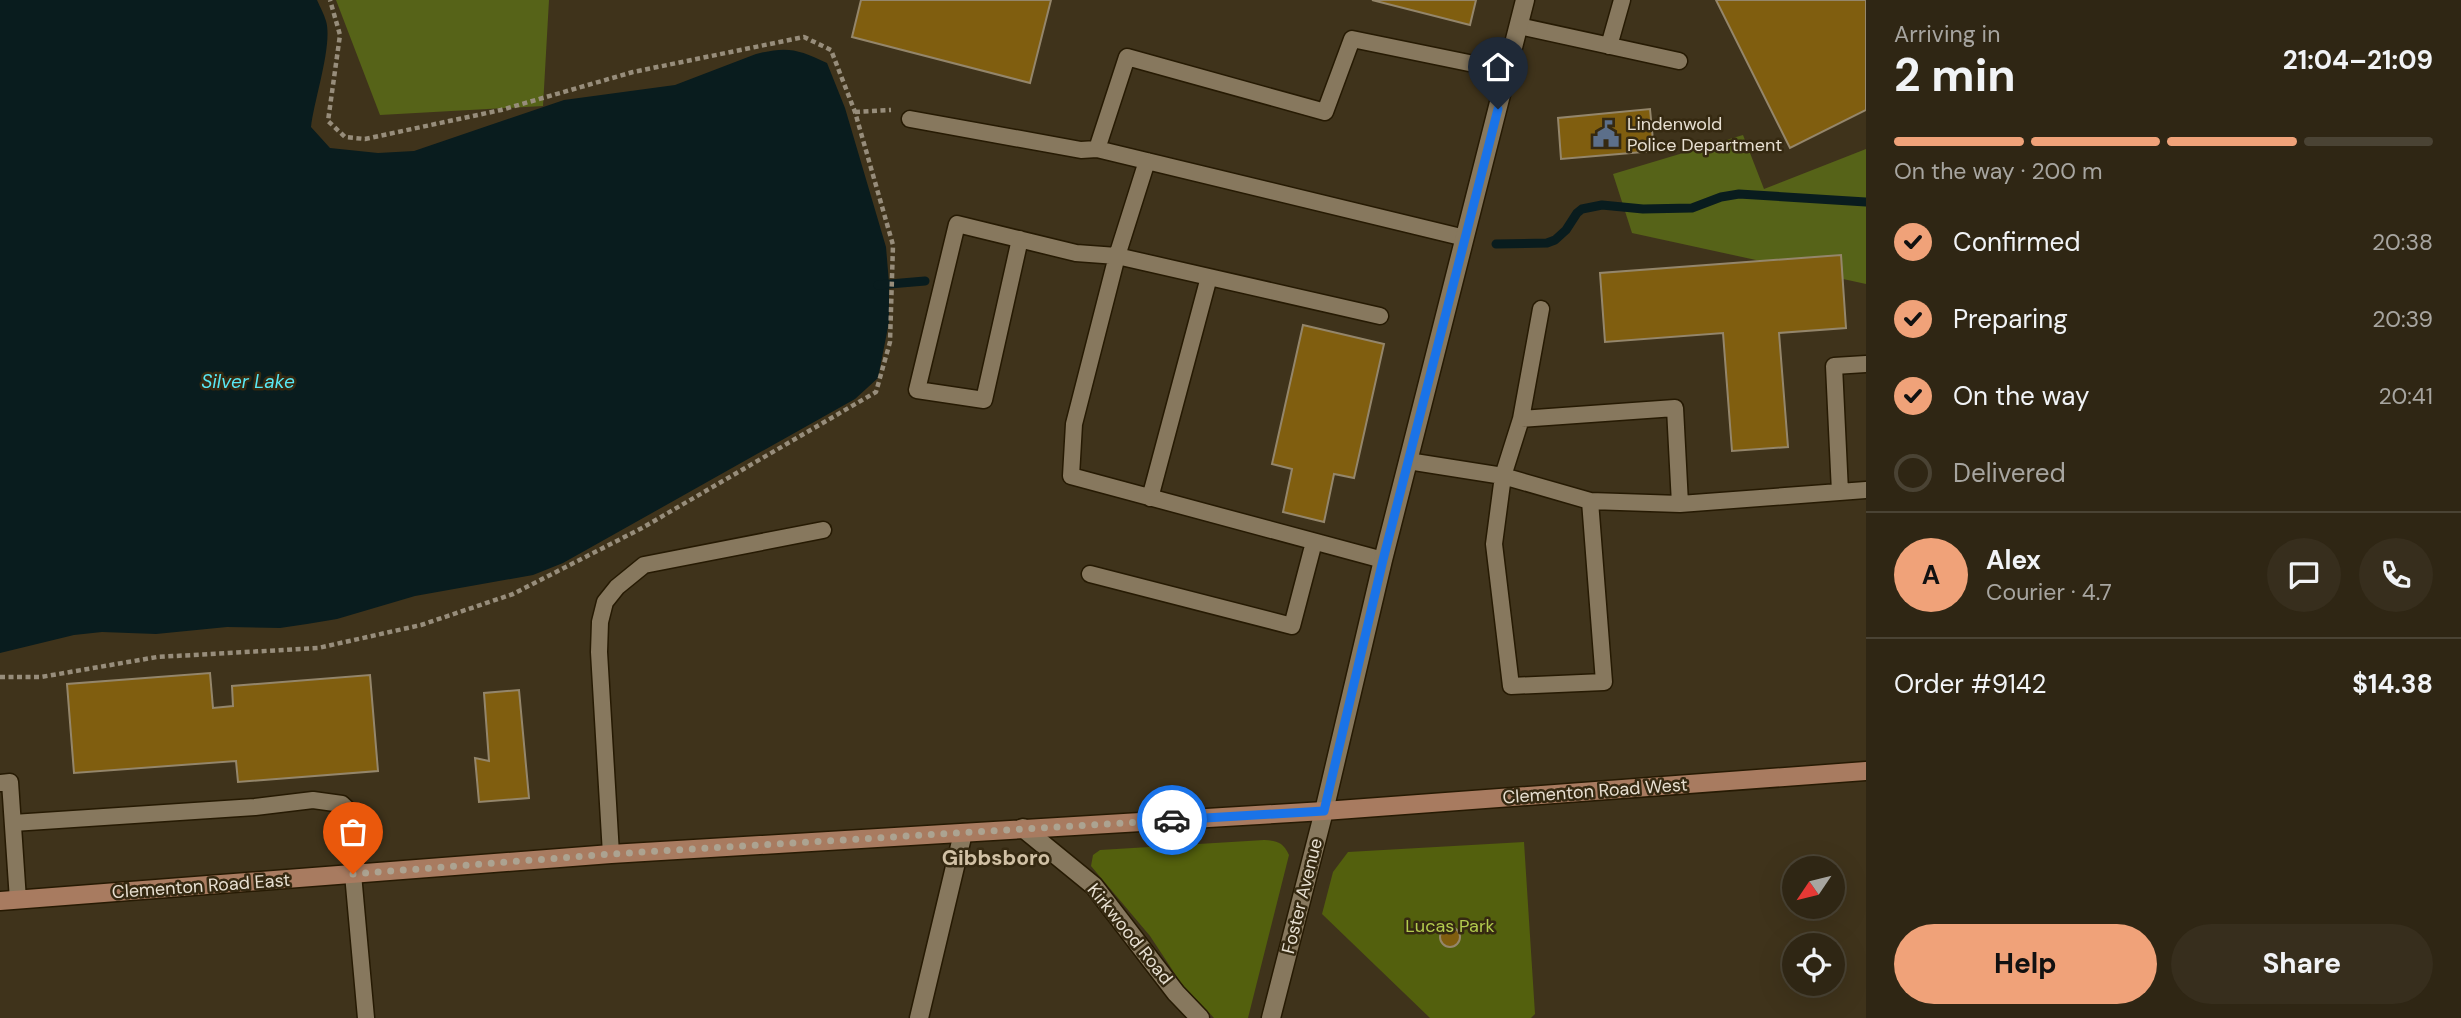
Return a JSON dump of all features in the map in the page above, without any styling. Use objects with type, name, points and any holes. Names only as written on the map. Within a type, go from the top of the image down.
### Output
[{"type":"main road","name":"Clementon Road West","points":[[1324,811],[1866,771]]},
{"type":"main road","name":"Clementon Road East","points":[[0,901],[611,854],[1324,811]]},
{"type":"street","name":"Foster Avenue","points":[[1270,1018],[1525,0]]},
{"type":"street","name":"Kirkwood Road","points":[[1023,828],[1094,886],[1176,993],[1200,1018]]},
{"type":"street","points":[[919,1018],[963,833]]},
{"type":"lane","points":[[1609,46],[1622,0]]},
{"type":"lane","points":[[1519,26],[1679,61]]},
{"type":"lane","points":[[1097,149],[1127,57],[1325,112],[1352,39],[1508,71]]},
{"type":"lane","points":[[906,114],[1081,150],[1097,149],[1465,238]]},
{"type":"lane","points":[[1147,161],[1116,256],[1074,424],[1072,476],[1383,560]]},
{"type":"lane","points":[[1020,239],[984,400],[917,390],[957,224],[1020,239],[1076,253],[1116,256],[1380,316]]},
{"type":"lane","points":[[1150,498],[1209,277]]},
{"type":"lane","points":[[1541,309],[1521,419],[1503,477],[1494,544],[1511,686],[1604,682],[1590,501]]},
{"type":"lane","points":[[1840,492],[1834,366],[1866,364]]},
{"type":"lane","points":[[1521,419],[1675,408],[1680,504]]},
{"type":"lane","points":[[1408,461],[1503,477],[1590,501],[1680,504],[1866,490]]},
{"type":"lane","points":[[611,854],[599,652],[600,622],[605,602],[617,587],[644,565],[824,530]]},
{"type":"lane","points":[[1090,574],[1292,626],[1314,542]]},
{"type":"lane","points":[[0,783],[10,782],[18,900]]},
{"type":"lane","points":[[13,823],[255,807],[313,800],[342,804],[359,820],[362,840],[353,874],[366,1018]]},
{"type":"path","points":[[0,677],[41,677],[157,657],[318,648],[421,625],[513,594],[642,528],[876,392],[890,342],[893,245],[855,112],[831,50],[804,37],[633,72],[501,110],[365,139],[345,137],[328,121],[340,36],[330,0]]},
{"type":"path","points":[[855,112],[906,114]]},
{"type":"green space","points":[[336,0],[549,0],[543,106],[380,115]]},
{"type":"green space","points":[[1743,135],[1764,189],[1866,149],[1866,284],[1632,233],[1613,174]]},
{"type":"green space","points":[[1264,840],[1279,843],[1289,855],[1248,1018],[1214,1018],[1181,983],[1150,936],[1091,866],[1093,855],[1100,850]]},
{"type":"green space","name":"Lucas Park","points":[[1524,842],[1535,1014],[1531,1018],[1430,1018],[1322,914],[1333,872],[1348,852]]},
{"type":"water","name":"Silver Lake","points":[[0,0],[317,0],[326,21],[327,43],[311,127],[330,148],[378,153],[414,151],[564,100],[675,85],[756,54],[792,50],[817,58],[827,63],[845,108],[886,247],[889,322],[878,378],[855,399],[563,563],[533,575],[415,596],[337,619],[280,628],[227,627],[156,634],[102,632],[74,635],[0,653]]},
{"type":"building","points":[[861,0],[1051,0],[1030,83],[852,37]]},
{"type":"building","points":[[1372,0],[1476,0],[1470,25]]},
{"type":"building","points":[[1716,0],[1866,0],[1866,110],[1790,148]]},
{"type":"building","name":"Lindenwold Police Department","points":[[1650,109],[1654,151],[1561,159],[1558,118]]},
{"type":"building","points":[[1841,255],[1846,328],[1779,333],[1788,447],[1732,451],[1723,333],[1605,342],[1600,273]]},
{"type":"building","points":[[1303,325],[1384,344],[1354,478],[1334,474],[1324,522],[1283,512],[1292,469],[1272,464]]},
{"type":"building","points":[[210,673],[213,708],[233,706],[232,686],[370,675],[378,771],[238,782],[236,761],[74,773],[67,684]]},
{"type":"building","points":[[519,690],[529,798],[479,802],[475,758],[489,761],[484,693]]},
{"type":"building","points":[[1450,927],[1457,930],[1460,937],[1457,944],[1450,947],[1443,944],[1440,937],[1443,930]]},
{"type":"waterway","points":[[1496,244],[1547,243],[1566,230],[1582,209],[1602,205],[1643,209],[1692,208],[1721,197],[1739,194],[1866,202]]},
{"type":"waterway","points":[[878,285],[925,281]]},
{"type":"way so far","points":[[353,874],[611,854],[1172,820]]},
{"type":"place","name":"Lindenwold Police Department","points":[[1606,134]]},
{"type":"district","name":"Gibbsboro","points":[[996,858]]},
{"type":"route","points":[[1172,820],[1324,811],[1383,560],[1498,109]]}]
